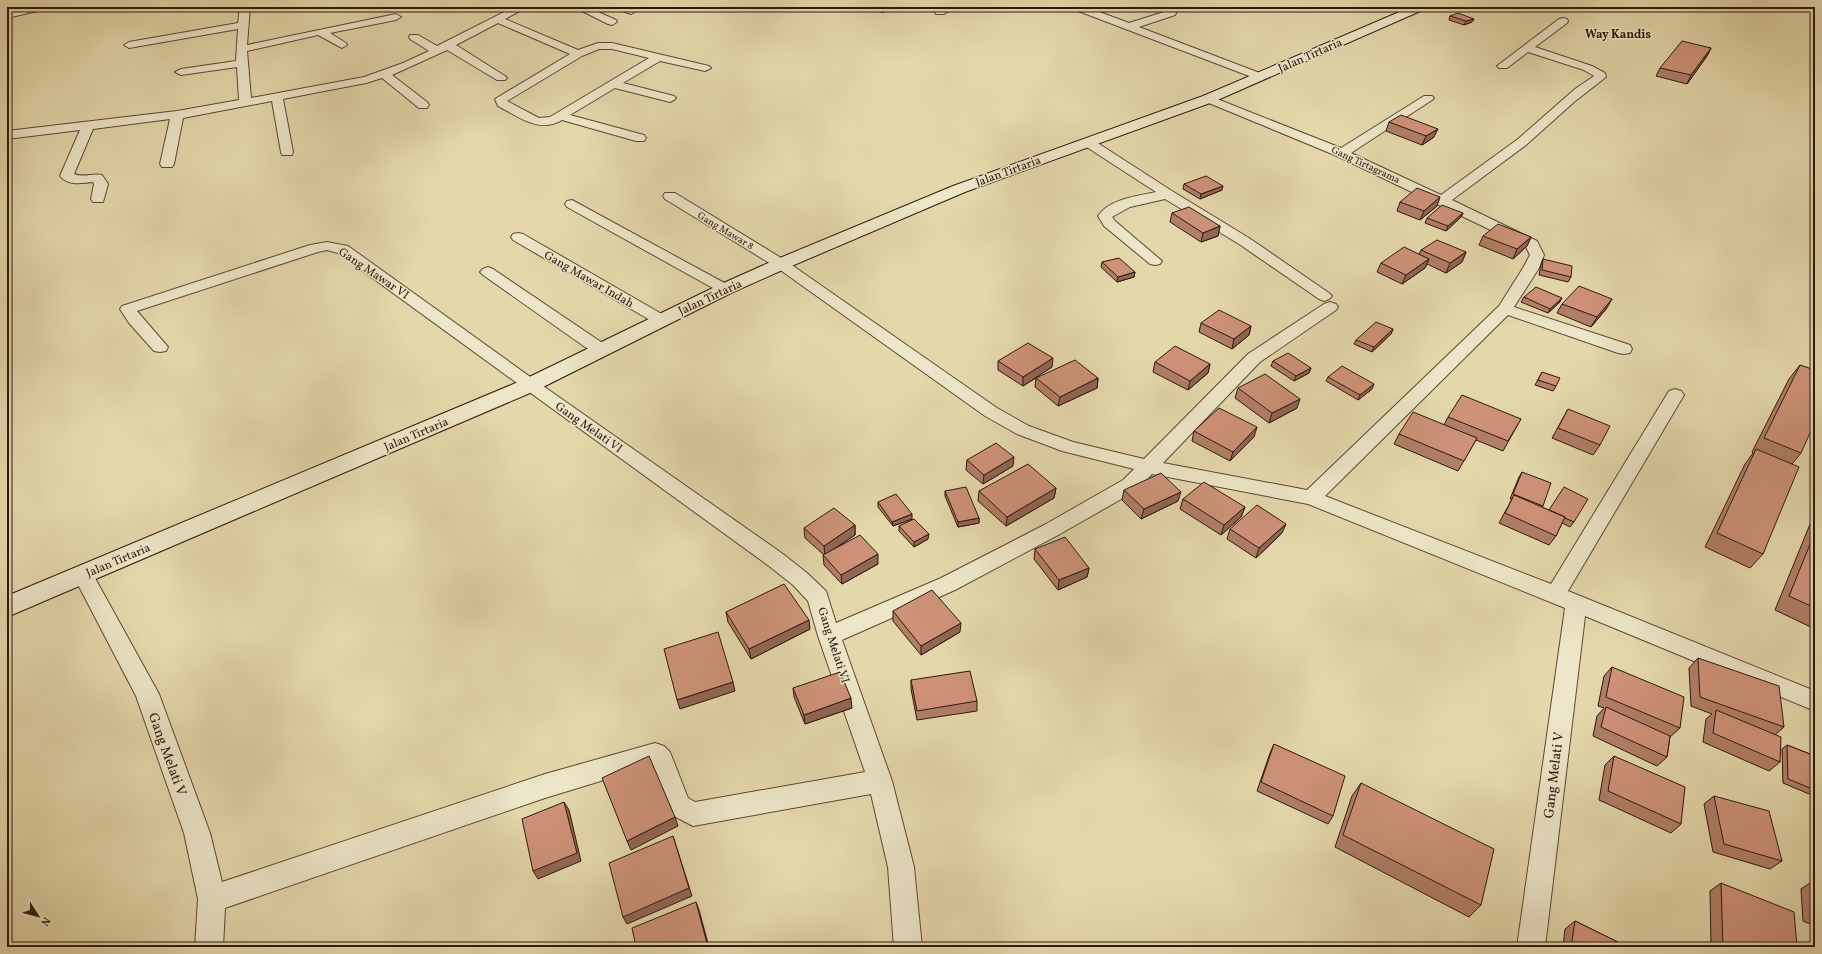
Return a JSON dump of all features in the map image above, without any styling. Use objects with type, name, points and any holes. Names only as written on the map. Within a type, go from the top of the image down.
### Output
[{"type":"street","points":[[7,15],[42,7]]},
{"type":"street","points":[[7,135],[88,124],[177,115],[366,80],[384,74],[449,46],[496,19],[522,7]]},
{"type":"street","points":[[579,7],[612,22]]},
{"type":"street","points":[[1078,7],[1261,77]]},
{"type":"street","name":"Jalan Tirtaria","points":[[7,607],[530,385],[725,289],[781,264],[959,189],[1208,99],[1421,7]]},
{"type":"street","points":[[245,102],[241,49],[248,8]]},
{"type":"street","points":[[1128,27],[1171,13]]},
{"type":"street","points":[[1133,15],[1148,20]]},
{"type":"street","points":[[241,49],[396,17]]},
{"type":"street","points":[[496,19],[578,54]]},
{"type":"street","points":[[1503,66],[1563,21]]},
{"type":"street","points":[[129,45],[244,25]]},
{"type":"street","points":[[320,32],[342,45]]},
{"type":"street","points":[[414,38],[437,51]]},
{"type":"street","points":[[658,57],[561,116],[545,122],[537,122],[502,103],[500,99],[578,54],[598,46],[606,45],[658,57],[705,68]]},
{"type":"street","points":[[449,46],[501,78]]},
{"type":"street","points":[[1444,200],[1523,141],[1580,90],[1601,75],[1597,71],[1526,48]]},
{"type":"street","points":[[181,72],[242,63]]},
{"type":"street","points":[[384,74],[423,105]]},
{"type":"street","points":[[615,84],[670,98]]},
{"type":"street","points":[[277,97],[287,152]]},
{"type":"street","points":[[1342,153],[1428,98]]},
{"type":"street","name":"Gang Tirtagrama","points":[[1208,99],[1342,153],[1444,200],[1532,244],[1537,255],[1531,268],[1505,309]]},
{"type":"street","points":[[167,164],[177,115]]},
{"type":"street","points":[[561,116],[640,138]]},
{"type":"street","points":[[88,124],[67,176],[76,180],[97,178],[101,184],[98,199]]},
{"type":"street","points":[[829,636],[948,584],[1053,529],[1130,485],[1254,358],[1327,301],[1244,241],[1166,194],[1089,143]]},
{"type":"street","points":[[1155,261],[1109,223],[1105,216],[1109,212],[1124,206],[1166,194]]},
{"type":"street","name":"Gang Mawar 8","points":[[670,196],[781,264],[991,412],[1023,430],[1069,448],[1147,466],[1311,498],[1566,599],[1815,701]]},
{"type":"street","points":[[572,204],[725,289]]},
{"type":"street","name":"Gang Mawar Indah","points":[[518,237],[661,320]]},
{"type":"street","name":"Gang Mawar VI","points":[[160,347],[135,320],[128,309],[315,248],[336,246],[343,249],[530,385]]},
{"type":"street","points":[[488,272],[601,350]]},
{"type":"street","points":[[1311,498],[1505,309],[1624,349]]},
{"type":"street","name":"Gang Melati VI","points":[[530,385],[776,560],[800,579],[818,597],[829,636],[880,781],[901,867],[908,947]]},
{"type":"street","points":[[1566,599],[1675,395]]},
{"type":"street","name":"Gang Melati V","points":[[83,575],[147,694],[197,833],[212,899],[209,947]]},
{"type":"street","name":"Gang Melati V","points":[[1531,947],[1566,599]]},
{"type":"street","points":[[212,899],[545,786],[655,754],[662,760],[679,806],[693,814],[880,781]]},
{"type":"building","points":[[1458,13],[1474,19],[1466,21],[1450,16]]},
{"type":"building","points":[[1682,41],[1711,48],[1691,75],[1660,68]]},
{"type":"building","points":[[1401,115],[1438,129],[1426,136],[1389,122]]},
{"type":"building","points":[[1206,176],[1223,186],[1201,194],[1184,184]]},
{"type":"building","points":[[1417,188],[1440,197],[1424,211],[1400,202]]},
{"type":"building","points":[[1442,205],[1463,213],[1448,226],[1427,218]]},
{"type":"building","points":[[1189,207],[1220,226],[1203,233],[1172,213]]},
{"type":"building","points":[[1498,224],[1531,237],[1517,249],[1483,236]]},
{"type":"building","points":[[1437,240],[1466,252],[1450,263],[1421,250]]},
{"type":"building","points":[[1404,247],[1429,259],[1406,275],[1381,263]]},
{"type":"building","points":[[1119,258],[1135,272],[1118,277],[1102,262]]},
{"type":"building","points":[[1543,259],[1572,266],[1571,277],[1542,270]]},
{"type":"building","points":[[1579,286],[1612,299],[1597,317],[1562,304]]},
{"type":"building","points":[[1536,287],[1562,298],[1550,309],[1524,297]]},
{"type":"building","points":[[1219,310],[1251,326],[1234,339],[1201,323]]},
{"type":"building","points":[[1376,322],[1393,329],[1374,347],[1356,340]]},
{"type":"building","points":[[1028,343],[1053,358],[1023,377],[998,361]]},
{"type":"building","points":[[1175,346],[1210,364],[1190,381],[1155,362]]},
{"type":"building","points":[[1288,353],[1311,368],[1296,376],[1273,361]]},
{"type":"building","points":[[1075,360],[1098,378],[1060,397],[1036,378]]},
{"type":"building","points":[[1800,365],[1815,370],[1815,422],[1801,453],[1764,438]]},
{"type":"building","points":[[1342,366],[1374,384],[1360,395],[1328,377]]},
{"type":"building","points":[[1542,372],[1560,378],[1556,386],[1538,380]]},
{"type":"building","points":[[1265,374],[1300,399],[1272,413],[1238,388]]},
{"type":"building","points":[[1462,395],[1521,419],[1508,441],[1448,417]]},
{"type":"building","points":[[1219,408],[1257,427],[1233,452],[1194,431]]},
{"type":"building","points":[[1568,409],[1610,426],[1600,445],[1558,428]]},
{"type":"building","points":[[1413,412],[1477,438],[1464,461],[1399,434]]},
{"type":"building","points":[[996,443],[1014,457],[984,475],[967,460]]},
{"type":"building","points":[[1756,449],[1799,467],[1763,554],[1717,533]]},
{"type":"building","points":[[1028,464],[1056,488],[1007,517],[979,491]]},
{"type":"building","points":[[1522,472],[1551,483],[1543,506],[1513,494]]},
{"type":"building","points":[[1161,473],[1181,492],[1144,509],[1124,490]]},
{"type":"building","points":[[1204,482],[1245,507],[1224,525],[1183,499]]},
{"type":"building","points":[[966,487],[979,518],[958,522],[945,491]]},
{"type":"building","points":[[1564,487],[1588,499],[1574,522],[1549,510]]},
{"type":"building","points":[[896,494],[912,514],[892,522],[878,502]]},
{"type":"building","points":[[1514,495],[1565,517],[1556,536],[1505,513]]},
{"type":"building","points":[[1257,505],[1286,524],[1259,548],[1230,529]]},
{"type":"building","points":[[834,508],[855,525],[824,546],[804,528]]},
{"type":"building","points":[[914,519],[929,534],[914,542],[899,526]]},
{"type":"building","points":[[1815,532],[1815,608],[1789,596]]},
{"type":"building","points":[[860,535],[878,554],[841,575],[823,555]]},
{"type":"building","points":[[1065,537],[1089,568],[1059,580],[1035,549]]},
{"type":"building","points":[[784,584],[809,620],[749,649],[726,612]]},
{"type":"building","points":[[932,590],[961,623],[921,646],[893,611]]},
{"type":"building","points":[[718,632],[733,682],[677,700],[664,649]]},
{"type":"building","points":[[1698,658],[1779,686],[1784,727],[1700,697]]},
{"type":"building","points":[[1612,667],[1684,697],[1680,728],[1606,697]]},
{"type":"building","points":[[970,671],[977,701],[917,711],[911,680]]},
{"type":"building","points":[[840,672],[851,698],[804,715],[793,688]]},
{"type":"building","points":[[1606,707],[1670,736],[1667,757],[1601,727]]},
{"type":"building","points":[[1716,710],[1781,737],[1780,762],[1713,733]]},
{"type":"building","points":[[1274,744],[1345,776],[1333,816],[1261,782]]},
{"type":"building","points":[[1787,745],[1815,756],[1815,790],[1788,779]]},
{"type":"building","points":[[649,756],[675,817],[627,841],[602,778]]},
{"type":"building","points":[[1614,756],[1685,787],[1681,824],[1608,791]]},
{"type":"building","points":[[1361,783],[1494,849],[1481,905],[1343,835]]},
{"type":"building","points":[[1714,796],[1769,811],[1782,861],[1724,844]]},
{"type":"building","points":[[564,802],[577,853],[533,871],[522,819]]},
{"type":"building","points":[[673,836],[689,888],[623,917],[609,863]]},
{"type":"building","points":[[1813,881],[1815,882],[1815,906]]},
{"type":"building","points":[[1721,883],[1794,912],[1797,947],[1723,947]]},
{"type":"building","points":[[696,902],[708,947],[636,947],[632,928]]},
{"type":"building","points":[[1575,921],[1628,947],[1571,947]]},
{"type":"district","name":"Way Kandis","points":[[1618,34]]}]
